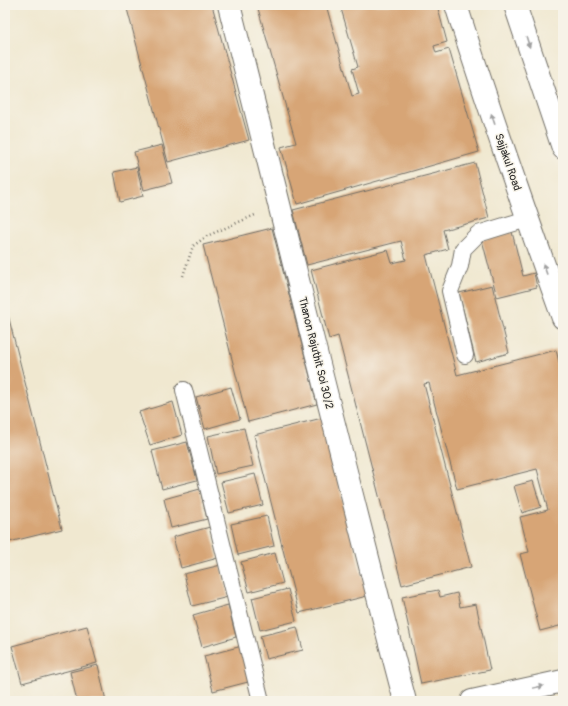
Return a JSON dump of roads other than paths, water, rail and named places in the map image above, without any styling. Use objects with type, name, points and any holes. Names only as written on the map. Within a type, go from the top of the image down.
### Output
[{"type":"street","name":"Thanon Rajuthit Soi 30/2","points":[[229,5],[355,514],[404,701]]},
{"type":"street","name":"Sajjakul Road","points":[[456,5],[527,219],[563,318]]},
{"type":"street","points":[[515,5],[563,148]]},
{"type":"street","points":[[472,701],[563,681]]},
{"type":"lane","points":[[465,355],[450,292],[460,266],[464,249],[478,234],[527,219]]},
{"type":"lane","points":[[184,390],[261,701]]}]
